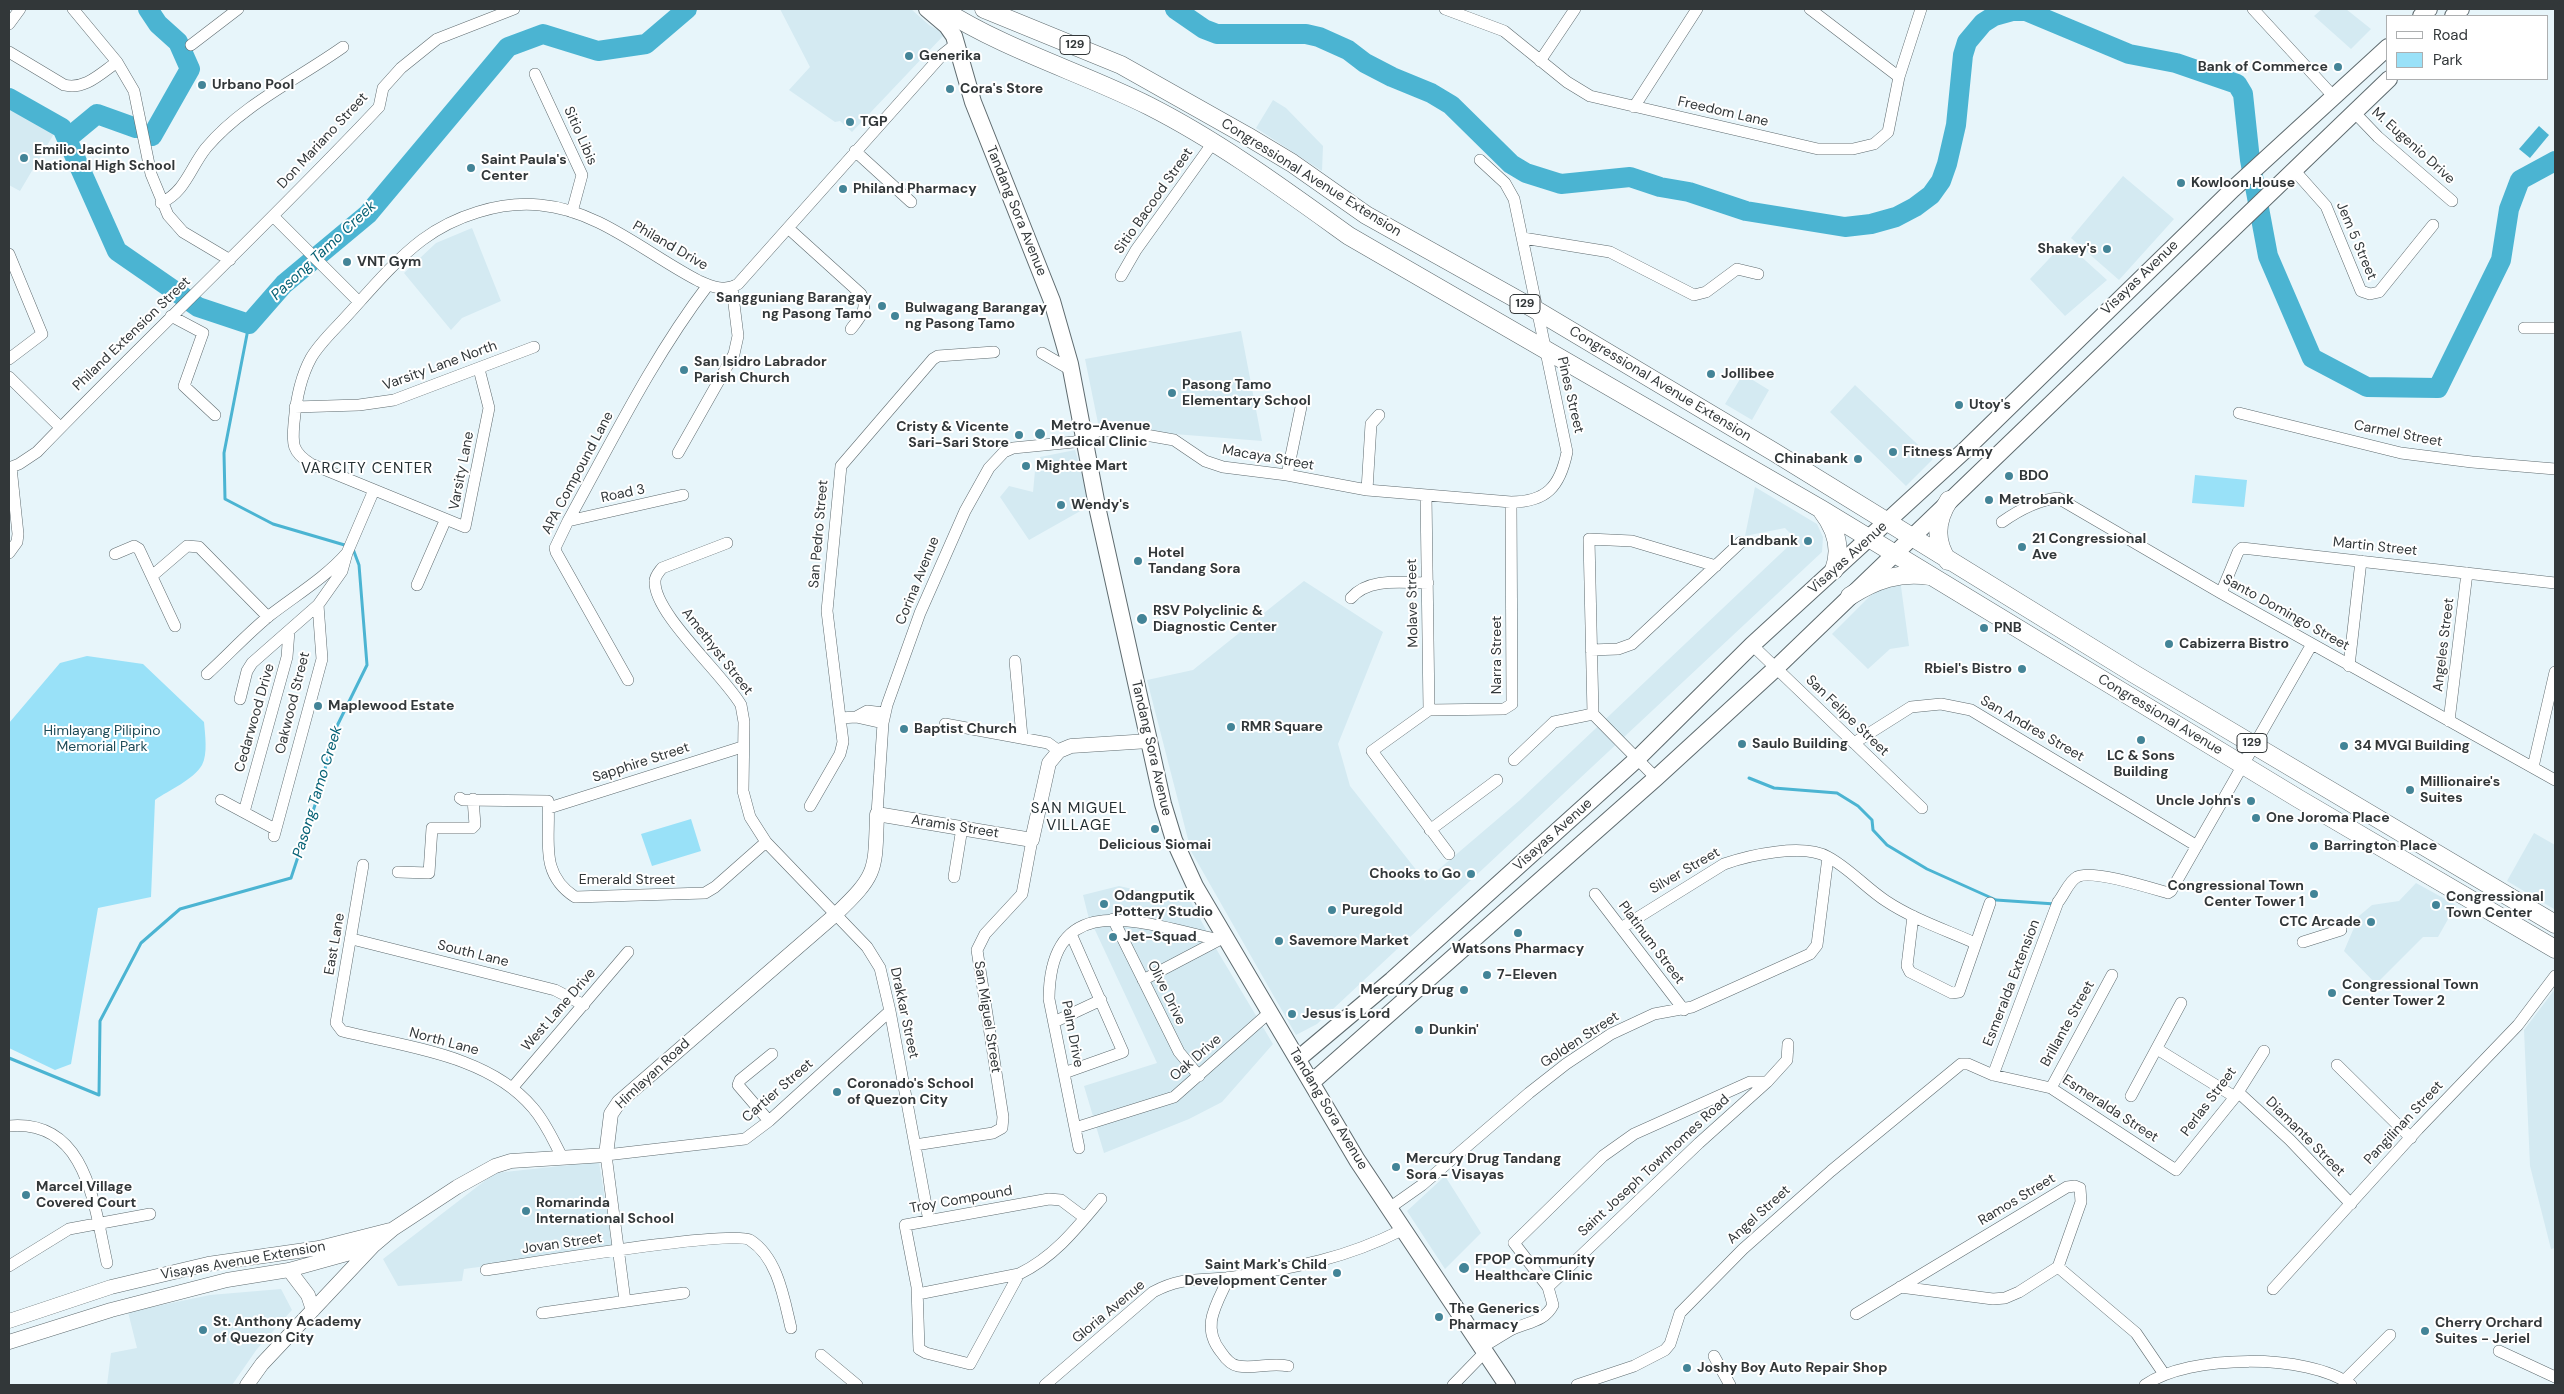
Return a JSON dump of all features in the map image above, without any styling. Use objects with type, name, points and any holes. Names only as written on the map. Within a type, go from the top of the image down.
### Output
[{"type":"main road","name":"Tandang Sora Avenue","points":[[926,9],[948,28],[957,43],[960,60],[973,102],[1052,301],[1071,370],[1084,440],[1149,741],[1163,804],[1174,840],[1195,886],[1223,939],[1270,1012],[1388,1209],[1507,1385]]},
{"type":"main road","name":"Congressional Avenue Extension","points":[[942,9],[980,31],[1109,86],[1152,108],[1282,188],[1350,236],[1544,347],[1869,538]]},
{"type":"main road","name":"Congressional Avenue Extension","points":[[984,9],[1076,45],[1162,88],[1292,163],[1366,215],[1536,310],[1911,536]]},
{"type":"main road","points":[[957,43],[970,34],[980,31]]},
{"type":"main road","name":"Visayas Avenue","points":[[1298,1059],[1470,910],[1637,759],[1752,644],[1964,451],[2233,189],[2386,48]]},
{"type":"main road","name":"Visayas Avenue","points":[[1312,1082],[1656,778],[1776,668],[2387,80]]},
{"type":"main road","points":[[2349,83],[2360,106]]},
{"type":"main road","points":[[1152,108],[1162,88]]},
{"type":"main road","points":[[1949,500],[1940,517],[1938,529],[1940,544],[1949,562]]},
{"type":"main road","points":[[1820,509],[1828,518],[1836,538],[1838,555],[1834,570]]},
{"type":"main road","name":"Congressional Avenue","points":[[1911,536],[1949,562],[2555,924]]},
{"type":"main road","name":"Congressional Avenue","points":[[1869,538],[2242,764],[2551,947]]},
{"type":"main road","points":[[1850,596],[1870,585],[1892,577],[1915,575],[1934,577]]},
{"type":"main road","points":[[1470,910],[1487,928]]},
{"type":"street","points":[[9,24],[20,9]]},
{"type":"street","points":[[73,9],[117,62],[134,91],[145,152],[161,203],[174,224],[183,232],[230,260]]},
{"type":"street","points":[[190,45],[238,9]]},
{"type":"street","name":"Don Mariano Street","points":[[273,216],[379,107],[382,88],[402,68],[438,39],[514,9]]},
{"type":"street","points":[[1540,61],[1575,9]]},
{"type":"street","points":[[1634,107],[1697,9]]},
{"type":"street","points":[[1810,9],[1900,77]]},
{"type":"street","name":"Freedom Lane","points":[[1450,10],[1504,31],[1540,61],[1590,96],[1818,149],[1853,149],[1874,144],[1888,132],[1900,77],[1921,9]]},
{"type":"street","points":[[2253,9],[2334,97]]},
{"type":"street","points":[[678,453],[734,354],[738,336],[732,288],[942,55],[957,43]]},
{"type":"street","points":[[161,203],[177,194],[208,146],[239,118],[342,47]]},
{"type":"street","points":[[9,52],[64,85],[73,87],[82,86],[117,62]]},
{"type":"street","name":"Sitio Libis","points":[[536,74],[582,175],[572,212]]},
{"type":"street","name":"M. Eugenio Drive","points":[[2360,106],[2378,137],[2452,201]]},
{"type":"street","name":"Sitio Bacood Street","points":[[1121,276],[1136,250],[1212,144]]},
{"type":"street","points":[[855,151],[911,202]]},
{"type":"street","name":"Pines Street","points":[[1426,495],[1529,502],[1541,498],[1552,488],[1564,464],[1567,452],[1536,310],[1523,238],[1510,190],[1480,160]]},
{"type":"street","name":"Jem 5 Street","points":[[2294,170],[2326,206],[2361,291],[2370,294],[2380,292],[2433,225]]},
{"type":"street","name":"Philand Drive","points":[[295,407],[299,386],[311,357],[359,302],[423,239],[448,224],[484,210],[520,204],[541,205],[572,212],[613,230],[688,276],[708,285],[726,289],[732,288]]},
{"type":"street","points":[[273,216],[359,302]]},
{"type":"street","name":"Philand Extension Street","points":[[10,467],[37,452],[273,216]]},
{"type":"street","points":[[788,228],[861,294],[864,300],[864,311],[851,329]]},
{"type":"street","points":[[1523,238],[1610,252],[1694,294],[1706,292],[1737,269],[1758,274]]},
{"type":"street","points":[[9,254],[42,334],[9,359]]},
{"type":"street","name":"APA Compound Lane","points":[[628,680],[556,552],[556,543],[661,354],[683,318],[708,285]]},
{"type":"street","points":[[171,316],[203,333],[184,386],[215,415]]},
{"type":"street","points":[[2524,328],[2555,328]]},
{"type":"street","name":"Varsity Lane North","points":[[295,407],[377,404],[394,400],[534,347]]},
{"type":"street","name":"San Pedro Street","points":[[810,806],[842,748],[827,611],[841,466],[933,358],[938,356],[994,352]]},
{"type":"street","points":[[1042,354],[1071,370]]},
{"type":"street","name":"Varsity Lane","points":[[295,407],[293,443],[296,453],[311,464],[461,528],[467,524],[489,408],[479,369]]},
{"type":"street","points":[[9,377],[60,428]]},
{"type":"street","points":[[1287,475],[1301,407]]},
{"type":"street","name":"Carmel Street","points":[[2238,413],[2401,453],[2472,462],[2555,469]]},
{"type":"street","points":[[1367,490],[1371,424],[1379,415]]},
{"type":"street","name":"Macaya Street","points":[[1084,440],[1091,434],[1106,430],[1165,437],[1174,440],[1205,460],[1223,467],[1287,475],[1367,490],[1426,495]]},
{"type":"street","name":"Corina Avenue","points":[[877,814],[884,718],[920,613],[946,551],[989,468],[1004,452],[1013,448],[1084,440]]},
{"type":"street","points":[[9,553],[17,542],[18,534],[10,467]]},
{"type":"street","points":[[240,699],[249,666],[318,605],[342,571],[348,551],[374,490]]},
{"type":"street","name":"Road 3","points":[[568,521],[683,495]]},
{"type":"street","name":"Molave Street","points":[[1426,495],[1429,710]]},
{"type":"street","name":"Santo Domingo Street","points":[[2002,522],[2034,504],[2058,498],[2349,666],[2555,780]]},
{"type":"street","name":"Narra Street","points":[[1429,710],[1504,709],[1512,704],[1511,502]]},
{"type":"street","points":[[417,585],[445,521]]},
{"type":"street","points":[[1656,778],[1593,714],[1588,539],[1632,541],[1716,566]]},
{"type":"street","points":[[1591,650],[1618,650],[1632,644],[1742,542]]},
{"type":"street","name":"Amethyst Street","points":[[727,543],[662,568],[657,574],[655,582],[658,594],[671,617],[741,705],[744,722],[742,747],[743,792],[746,808],[766,842],[836,914]]},
{"type":"street","points":[[152,576],[187,546],[199,548],[268,617]]},
{"type":"street","points":[[115,554],[137,547],[175,626]]},
{"type":"street","name":"Martin Street","points":[[2221,593],[2238,552],[2242,548],[2555,583]]},
{"type":"street","points":[[207,674],[268,617],[322,577],[348,551]]},
{"type":"street","points":[[2349,666],[2361,561]]},
{"type":"street","name":"Angeles Street","points":[[2449,721],[2468,573]]},
{"type":"street","points":[[1351,598],[1360,589],[1373,585],[1428,583]]},
{"type":"street","name":"Oakwood Street","points":[[244,812],[274,833],[322,659],[318,605]]},
{"type":"street","name":"Cedarwood Drive","points":[[244,812],[287,657],[290,631]]},
{"type":"street","name":"San Felipe Street","points":[[1752,644],[1922,808]]},
{"type":"street","points":[[2192,843],[2242,764],[2312,644]]},
{"type":"street","points":[[1014,661],[1022,738]]},
{"type":"street","points":[[2533,767],[2555,672]]},
{"type":"street","name":"San Andres Street","points":[[1854,743],[1911,707],[1940,704],[1971,710],[2192,843]]},
{"type":"street","points":[[1429,710],[1372,751],[1449,854]]},
{"type":"street","points":[[1514,760],[1554,722],[1593,714]]},
{"type":"street","points":[[840,718],[884,718]]},
{"type":"street","points":[[945,724],[1048,743],[1059,751],[1071,746],[1149,741]]},
{"type":"street","name":"Sapphire Street","points":[[460,798],[549,804],[742,747]]},
{"type":"street","name":"San Miguel Street","points":[[915,1145],[993,1133],[1002,1128],[1003,1118],[977,950],[985,934],[1022,894],[1049,763],[1059,751]]},
{"type":"street","points":[[1430,830],[1497,780]]},
{"type":"street","points":[[398,872],[430,873],[432,828],[472,828],[475,825],[472,799]]},
{"type":"street","points":[[221,800],[244,812]]},
{"type":"street","name":"Emerald Street","points":[[549,804],[550,864],[553,876],[562,889],[574,897],[705,893],[715,887],[766,842]]},
{"type":"street","name":"Aramis Street","points":[[877,814],[1032,840]]},
{"type":"street","name":"Himlayan Road","points":[[606,1155],[611,1114],[619,1102],[836,914],[864,887],[871,876],[875,861],[877,814]]},
{"type":"street","points":[[954,877],[962,828]]},
{"type":"street","name":"Esmeralda Extension","points":[[1993,1075],[2058,902],[2075,878],[2084,874],[2168,893],[2171,891],[2192,843]]},
{"type":"street","name":"Silver Street","points":[[1621,928],[1724,864],[1738,859],[1798,850],[1813,851],[1828,856]]},
{"type":"street","points":[[1828,856],[1885,901],[1913,916],[1976,943]]},
{"type":"street","name":"Golden Street","points":[[1388,1209],[1422,1185],[1566,1064],[1611,1034],[1654,1014],[1684,1010],[1810,954],[1817,945],[1828,856]]},
{"type":"street","name":"East Lane","points":[[338,1028],[336,1023],[352,940],[363,865]]},
{"type":"street","name":"Platinum Street","points":[[1595,894],[1684,1010]]},
{"type":"street","points":[[1913,916],[1907,966],[1910,972],[1952,993],[1959,992],[1990,903]]},
{"type":"street","name":"Drakkar Street","points":[[836,914],[867,947],[880,968],[890,1011],[929,1221]]},
{"type":"street","name":"Palm Drive","points":[[1079,1148],[1049,999],[1052,975],[1061,948],[1081,926],[1093,921],[1113,919],[1223,939]]},
{"type":"street","name":"Olive Drive","points":[[1113,919],[1178,1052],[1199,1076]]},
{"type":"street","points":[[2551,947],[2555,929]]},
{"type":"street","points":[[2303,942],[2341,930]]},
{"type":"street","points":[[1064,1073],[1123,1052],[1072,934]]},
{"type":"street","points":[[1143,980],[1223,939]]},
{"type":"street","name":"South Lane","points":[[352,940],[555,990],[584,1004]]},
{"type":"street","name":"West Lane Drive","points":[[513,1087],[628,952]]},
{"type":"street","name":"Brillante Street","points":[[2051,1088],[2112,975]]},
{"type":"street","name":"Pangilinan Street","points":[[2273,1289],[2411,1138],[2518,1025],[2555,976]]},
{"type":"street","points":[[1054,1022],[1101,1000]]},
{"type":"street","points":[[2131,1096],[2181,1003]]},
{"type":"street","name":"Cartier Street","points":[[606,1155],[734,1142],[755,1134],[890,1011]]},
{"type":"street","name":"Oak Drive","points":[[1075,1128],[1174,1097],[1270,1012]]},
{"type":"street","name":"North Lane","points":[[338,1028],[342,1031],[470,1063],[485,1069],[513,1087],[543,1122],[562,1157]]},
{"type":"street","name":"Saint Joseph Townhomes Road","points":[[1767,1082],[1750,1082],[1634,1134],[1603,1156],[1514,1243],[1548,1287],[1699,1142],[1767,1082],[1787,1060],[1788,1044]]},
{"type":"street","name":"Diamante Street","points":[[2157,1049],[2237,1094],[2290,1140],[2351,1204]]},
{"type":"street","name":"Perlas Street","points":[[2176,1170],[2237,1094],[2264,1051]]},
{"type":"street","points":[[770,1121],[738,1085],[740,1080],[772,1054]]},
{"type":"street","name":"Esmeralda Street","points":[[1968,1064],[1993,1075],[2051,1088],[2176,1170]]},
{"type":"street","name":"Angel Street","points":[[1577,1385],[1634,1366],[1665,1350],[1670,1344],[1680,1313],[1743,1249],[1831,1171],[1958,1066],[1968,1064]]},
{"type":"street","points":[[2336,1065],[2411,1138]]},
{"type":"street","points":[[9,1126],[40,1127],[56,1136],[70,1148],[86,1179],[107,1263]]},
{"type":"street","points":[[246,1385],[262,1364],[373,1246],[393,1229],[495,1166],[511,1161],[606,1155],[626,1301]]},
{"type":"street","name":"Ramos Street","points":[[1856,1314],[2066,1187],[2075,1186],[2082,1193],[2081,1202],[2058,1266]]},
{"type":"street","name":"Troy Compound","points":[[1019,1274],[970,1364],[926,1353],[920,1349],[918,1294],[905,1225],[1049,1199],[1061,1200],[1084,1218]]},
{"type":"street","name":"Troy Compound","points":[[918,1294],[1019,1274],[1056,1251],[1101,1199]]},
{"type":"street","points":[[9,1266],[60,1233],[150,1214]]},
{"type":"street","name":"Visayas Avenue Extension","points":[[9,1321],[120,1285],[208,1264],[319,1248],[393,1229]]},
{"type":"street","name":"Gloria Avenue","points":[[1045,1385],[1153,1292],[1171,1282],[1188,1278],[1229,1277],[1297,1267],[1344,1256],[1402,1230]]},
{"type":"street","name":"Jovan Street","points":[[486,1270],[731,1236],[748,1238],[759,1246],[770,1261],[791,1328]]},
{"type":"street","name":"Visayas Avenue Extension","points":[[9,1342],[120,1307],[227,1280],[289,1270],[373,1246]]},
{"type":"street","points":[[1900,1287],[1993,1299],[2004,1298],[2036,1283],[2058,1266],[2124,1321],[2146,1346],[2164,1374]]},
{"type":"street","points":[[289,1270],[308,1295],[313,1310]]},
{"type":"street","points":[[1229,1277],[1210,1325],[1212,1341],[1226,1359],[1235,1366],[1246,1367],[1276,1363],[1288,1366]]},
{"type":"street","points":[[1453,1385],[1495,1330],[1510,1330],[1533,1323],[1550,1312],[1553,1305],[1548,1287]]},
{"type":"street","points":[[542,1313],[684,1293]]},
{"type":"street","points":[[2145,1385],[2164,1374],[2200,1364],[2254,1362],[2315,1370],[2348,1383],[2390,1335]]},
{"type":"street","points":[[2499,1351],[2555,1377]]},
{"type":"street","points":[[821,1355],[857,1385]]},
{"type":"street","points":[[1714,1356],[1730,1385]]},
{"type":"shaded area","points":[[780,9],[911,9],[929,25],[945,34],[852,132],[840,121],[835,122],[789,90],[810,67]]},
{"type":"shaded area","points":[[2322,9],[2346,9],[2371,29],[2351,49],[2314,16]]},
{"type":"shaded area","points":[[1273,100],[1286,108],[1323,146],[1322,171],[1256,128]]},
{"type":"shaded area","name":"Emilio Jacinto National High School","points":[[9,104],[55,132],[20,191],[9,185]]},
{"type":"shaded area","points":[[2539,126],[2549,135],[2530,158],[2519,149]]},
{"type":"shaded area","points":[[2123,176],[2174,219],[2119,280],[2071,238]]},
{"type":"shaded area","points":[[472,228],[501,301],[462,318],[451,330],[404,273],[436,243]]},
{"type":"shaded area","points":[[2065,242],[2107,280],[2065,316],[2030,279]]},
{"type":"shaded area","name":"Pasong Tamo Elementary School","points":[[1241,331],[1262,441],[1099,428],[1085,359]]},
{"type":"shaded area","points":[[1743,374],[1769,390],[1752,420],[1725,404]]},
{"type":"shaded area","points":[[1855,385],[1933,459],[1906,486],[1830,412]]},
{"type":"shaded area","points":[[1075,450],[1091,505],[1029,540],[1000,497],[1009,486],[1033,492],[1035,471],[1041,469],[1040,457]]},
{"type":"shaded area","points":[[1755,487],[1817,524],[1823,537],[1822,552],[1317,1024],[1296,1035],[1191,851],[1147,680],[1193,670],[1304,581],[1383,632],[1338,744],[1350,786],[1425,881],[1520,800],[1796,539],[1785,528],[1745,536]]},
{"type":"shaded area","points":[[1900,579],[1909,646],[1890,649],[1868,669],[1832,634],[1880,586]]},
{"type":"shaded area","points":[[2534,833],[2555,845],[2554,909],[2507,881]]},
{"type":"shaded area","name":"Congressional Town Center","points":[[2416,883],[2456,905],[2438,937],[2423,937],[2376,984],[2344,951],[2359,916],[2372,905],[2399,901]]},
{"type":"shaded area","points":[[1119,886],[1191,902],[1218,952],[1273,1044],[1222,1102],[1189,1119],[1104,1153],[1084,1086],[1157,1063],[1088,915],[1083,895]]},
{"type":"shaded area","points":[[2555,989],[2555,1248],[2551,1249],[2530,1166],[2524,1030]]},
{"type":"shaded area","name":"Romarinda International School","points":[[599,1162],[613,1249],[464,1269],[462,1281],[398,1286],[383,1259],[495,1173]]},
{"type":"shaded area","points":[[1445,1176],[1481,1233],[1445,1269],[1407,1211]]},
{"type":"shaded area","name":"St. Anthony Academy of Quezon City","points":[[281,1289],[292,1310],[257,1349],[232,1385],[107,1385],[111,1353],[137,1348],[128,1312],[210,1295]]},
{"type":"green space","points":[[2195,475],[2247,480],[2244,507],[2192,503]]},
{"type":"green space","name":"Himlayang Pilipino Memorial Park","points":[[87,656],[143,664],[204,722],[206,750],[202,765],[193,775],[155,800],[151,897],[98,908],[71,1064],[55,1070],[9,1048],[9,723],[60,663]]},
{"type":"green space","points":[[691,819],[701,851],[652,866],[641,834]]},
{"type":"waterway","points":[[148,9],[158,24],[178,42],[190,69],[152,136]]},
{"type":"waterway","name":"Pasong Tamo Creek","points":[[9,98],[62,128],[117,251],[198,307],[249,324],[284,284],[368,214],[508,47],[543,34],[598,51],[646,44],[687,9]]},
{"type":"waterway","points":[[1175,9],[1204,29],[1217,34],[1306,34],[1319,37],[1348,50],[1365,63],[1392,77],[1431,93],[1451,105],[1511,164],[1526,173],[1561,184],[1630,177],[1660,187],[1689,192],[1746,211],[1845,227],[1871,224],[1896,217],[1915,207],[1931,195],[1941,181],[1947,164],[1956,125],[1963,55],[1967,42],[1983,23],[1994,16],[2012,11],[2026,11],[2129,54],[2176,63],[2237,84],[2243,94],[2250,160],[2268,256],[2312,358],[2367,387],[2438,388],[2501,260],[2509,209],[2520,180],[2555,161]]},
{"type":"waterway","points":[[68,138],[97,114],[136,128]]},
{"type":"waterway","name":"Pasong Tamo Creek","points":[[249,324],[224,453],[225,499],[273,524],[348,546]]},
{"type":"waterway","name":"Pasong Tamo Creek","points":[[9,1058],[99,1095],[100,1021],[141,943],[180,909],[291,878],[316,802],[336,728],[367,665],[359,565],[353,549]]},
{"type":"waterway","points":[[1749,778],[1774,788],[1837,793],[1858,806],[1872,820],[1873,830],[1887,845],[1927,869],[1996,900],[2055,904]]},
{"type":"place","name":"Generika","points":[[909,56]]},
{"type":"place","name":"Bank of Commerce","points":[[2338,67]]},
{"type":"place","name":"Urbano Pool","points":[[202,85]]},
{"type":"place","name":"Cora's Store","points":[[950,89]]},
{"type":"place","name":"TGP","points":[[850,122]]},
{"type":"place","name":"Emilio Jacinto National High School","points":[[24,158]]},
{"type":"place","name":"Saint Paula's Center","points":[[471,168]]},
{"type":"place","name":"Kowloon House","points":[[2181,183]]},
{"type":"place","name":"Philand Pharmacy","points":[[843,189]]},
{"type":"place","name":"Shakey's","points":[[2107,249]]},
{"type":"place","name":"VNT Gym","points":[[347,262]]},
{"type":"place","name":"Sangguniang Barangay ng Pasong Tamo","points":[[882,306]]},
{"type":"place","name":"Bulwagang Barangay ng Pasong Tamo","points":[[895,316]]},
{"type":"place","name":"San Isidro Labrador Parish Church","points":[[684,370]]},
{"type":"place","name":"Jollibee","points":[[1711,374]]},
{"type":"place","name":"Pasong Tamo Elementary School","points":[[1172,393]]},
{"type":"place","name":"Utoy's","points":[[1959,405]]},
{"type":"place","name":"Metro-Avenue Medical Clinic","points":[[1040,434]]},
{"type":"place","name":"Cristy & Vicente Sari-Sari Store","points":[[1019,435]]},
{"type":"place","name":"Fitness Army","points":[[1893,452]]},
{"type":"place","name":"Chinabank","points":[[1858,459]]},
{"type":"place","name":"Mightee Mart","points":[[1026,466]]},
{"type":"place","name":"BDO","points":[[2009,476]]},
{"type":"place","name":"Metrobank","points":[[1989,500]]},
{"type":"place","name":"Wendy's","points":[[1061,505]]},
{"type":"place","name":"Landbank","points":[[1808,541]]},
{"type":"place","name":"21 Congressional Ave","points":[[2022,547]]},
{"type":"place","name":"Hotel Tandang Sora","points":[[1138,561]]},
{"type":"place","name":"RSV Polyclinic & Diagnostic Center","points":[[1142,619]]},
{"type":"place","name":"PNB","points":[[1984,628]]},
{"type":"place","name":"Cabizerra Bistro","points":[[2169,644]]},
{"type":"place","name":"Rbiel's Bistro","points":[[2022,669]]},
{"type":"place","name":"Maplewood Estate","points":[[318,706]]},
{"type":"place","name":"RMR Square","points":[[1231,727]]},
{"type":"place","name":"Baptist Church","points":[[904,729]]},
{"type":"place","name":"LC & Sons Building","points":[[2141,740]]},
{"type":"place","name":"Saulo Building","points":[[1742,744]]},
{"type":"place","name":"34 MVGI Building","points":[[2344,746]]},
{"type":"place","name":"Millionaire's Suites","points":[[2410,790]]},
{"type":"place","name":"Uncle John's","points":[[2251,801]]},
{"type":"place","name":"One Joroma Place","points":[[2256,818]]},
{"type":"place","name":"Delicious Siomai","points":[[1155,829]]},
{"type":"place","name":"Barrington Place","points":[[2314,846]]},
{"type":"place","name":"Chooks to Go","points":[[1471,874]]},
{"type":"place","name":"Congressional Town Center Tower 1","points":[[2314,894]]},
{"type":"place","name":"Odangputik Pottery Studio","points":[[1104,904]]},
{"type":"place","name":"Congressional Town Center","points":[[2436,905]]},
{"type":"place","name":"Puregold","points":[[1332,910]]},
{"type":"place","name":"CTC Arcade","points":[[2371,922]]},
{"type":"place","name":"Watsons Pharmacy","points":[[1518,933]]},
{"type":"place","name":"Jet-Squad","points":[[1113,937]]},
{"type":"place","name":"Savemore Market","points":[[1279,941]]},
{"type":"place","name":"7-Eleven","points":[[1487,975]]},
{"type":"place","name":"Mercury Drug","points":[[1464,990]]},
{"type":"place","name":"Congressional Town Center Tower 2","points":[[2332,993]]},
{"type":"place","name":"Jesus is Lord","points":[[1292,1014]]},
{"type":"place","name":"Dunkin'","points":[[1419,1030]]},
{"type":"place","name":"Coronado's School of Quezon City","points":[[837,1092]]},
{"type":"place","name":"Mercury Drug Tandang Sora - Visayas","points":[[1396,1167]]},
{"type":"place","name":"Marcel Village Covered Court","points":[[26,1195]]},
{"type":"place","name":"Romarinda International School","points":[[526,1211]]},
{"type":"place","name":"FPOP Community Healthcare Clinic","points":[[1464,1268]]},
{"type":"place","name":"Saint Mark's Child Development Center","points":[[1337,1273]]},
{"type":"place","name":"The Generics Pharmacy","points":[[1439,1317]]},
{"type":"place","name":"St. Anthony Academy of Quezon City","points":[[203,1330]]},
{"type":"place","name":"Cherry Orchard Suites - Jeriel","points":[[2425,1331]]},
{"type":"place","name":"Joshy Boy Auto Repair Shop","points":[[1687,1368]]},
{"type":"district","name":"VARCITY CENTER","points":[[367,469]]},
{"type":"district","name":"SAN MIGUEL VILLAGE","points":[[1079,818]]}]
